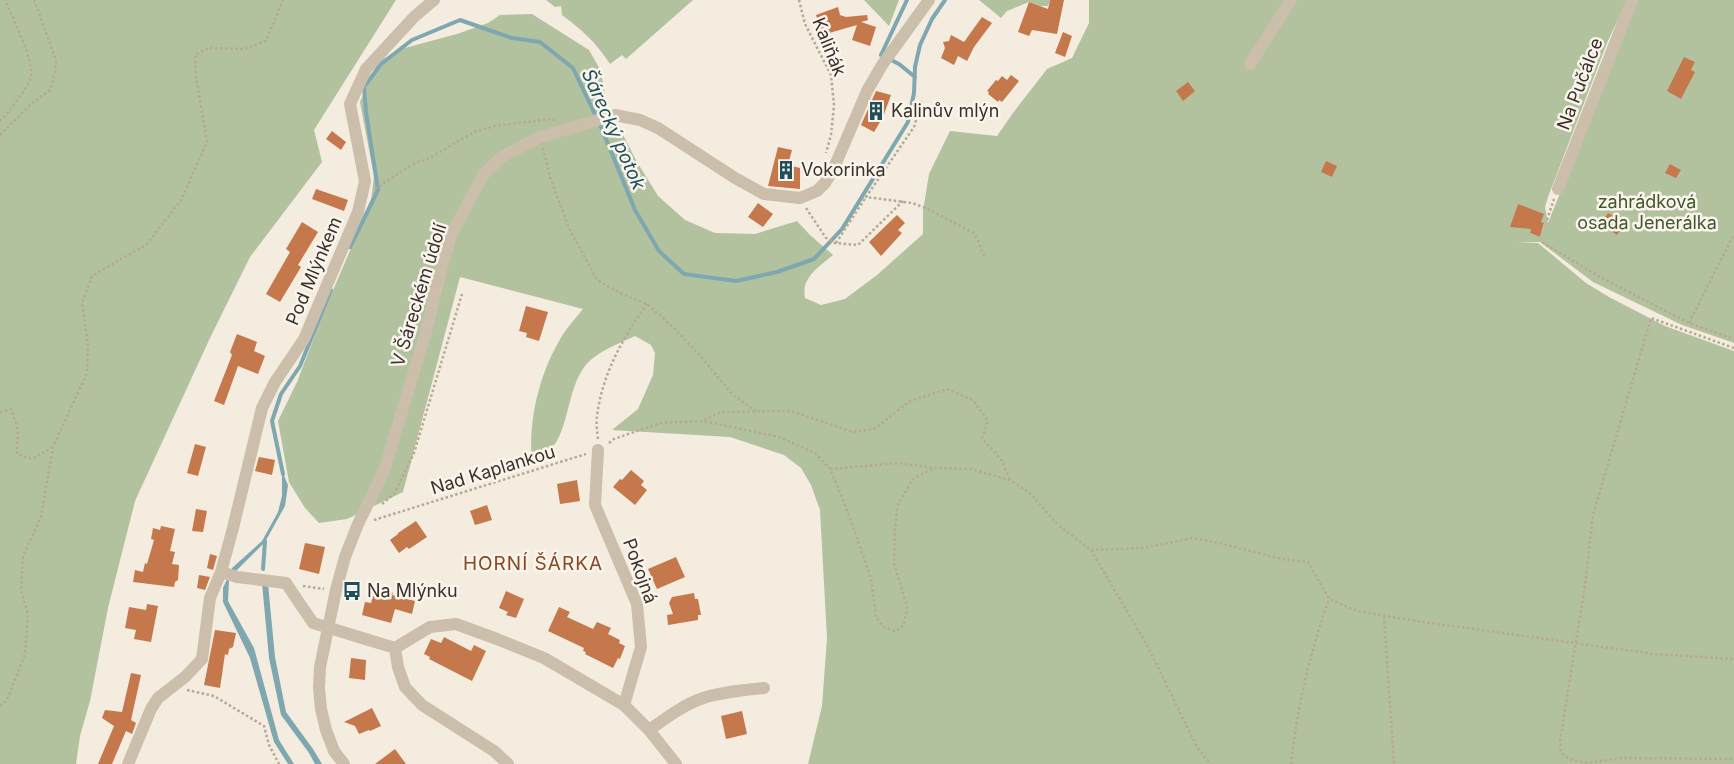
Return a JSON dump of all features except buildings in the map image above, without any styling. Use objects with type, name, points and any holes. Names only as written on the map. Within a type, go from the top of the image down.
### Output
[{"type":"street","name":"Pod Mlýnkem","points":[[128,764],[151,709],[158,698],[185,677],[202,659],[210,598],[228,574],[262,408],[276,382],[304,339],[370,185],[350,104],[366,69],[414,17],[434,0]]},
{"type":"street","points":[[800,198],[817,191],[833,170],[867,91],[882,65],[929,0]]},
{"type":"street","points":[[1250,64],[1291,0]]},
{"type":"street","name":"Na Pučálce","points":[[1560,184],[1632,0]]},
{"type":"street","name":"V Šáreckém údolí","points":[[344,764],[334,751],[326,730],[318,688],[320,666],[336,590],[345,557],[358,524],[384,471],[425,335],[452,233],[483,175],[503,156],[540,137],[615,115],[640,120],[658,128],[735,178],[764,194],[800,198]]},
{"type":"street","name":"Pokojná","points":[[598,450],[595,505],[637,604],[638,613],[641,647],[624,704]]},
{"type":"street","points":[[228,574],[286,583],[313,623],[394,648],[430,627],[456,624],[544,658],[624,704],[649,730],[676,764]]},
{"type":"street","points":[[394,648],[405,687],[422,705],[494,751],[508,764]]},
{"type":"street","points":[[649,730],[672,714],[702,698],[736,690],[764,688]]},
{"type":"path","points":[[0,121],[31,79],[30,60],[5,0]]},
{"type":"path","points":[[0,135],[32,104],[50,90],[55,72],[56,60],[34,0]]},
{"type":"path","points":[[0,706],[7,700],[25,654],[28,614],[20,591],[23,556],[41,517],[53,447],[87,373],[88,344],[82,303],[92,276],[147,244],[181,200],[207,142],[196,76],[195,55],[209,48],[244,49],[266,41],[282,0]]},
{"type":"path","name":"Kaliňák","points":[[799,0],[805,24],[831,75],[834,105],[831,135],[826,153]]},
{"type":"path","points":[[836,243],[914,127],[922,101]]},
{"type":"path","points":[[370,185],[387,181],[417,162],[426,160],[474,132],[494,126],[550,119],[558,120]]},
{"type":"path","points":[[540,137],[550,177],[568,226],[597,280],[620,293],[647,304],[675,329],[732,394],[757,412]]},
{"type":"path","points":[[1547,220],[1560,184]]},
{"type":"path","points":[[800,198],[826,238],[836,243],[858,245],[903,201]]},
{"type":"path","points":[[866,198],[903,201],[928,209],[978,237],[985,257]]},
{"type":"path","points":[[1689,323],[1734,234]]},
{"type":"path","points":[[1542,242],[1600,277],[1689,323],[1734,339]]},
{"type":"path","points":[[380,506],[394,494],[414,453],[462,294]]},
{"type":"path","points":[[598,450],[597,417],[613,358],[635,319],[647,304]]},
{"type":"path","points":[[1734,348],[1652,318],[1593,514],[1585,585],[1560,741],[1561,752],[1569,759],[1587,762],[1621,758],[1734,759]]},
{"type":"path","points":[[703,421],[721,412],[791,411],[853,432],[874,428],[910,401],[947,389],[973,400],[988,421],[982,438],[1002,461],[1010,480]]},
{"type":"path","points":[[0,412],[11,409],[18,430],[17,454],[32,459],[53,447]]},
{"type":"path","points":[[703,421],[779,437],[815,453],[830,468],[871,578],[876,616],[885,628],[896,631],[904,625],[907,607],[894,563],[898,504],[913,479],[934,468]]},
{"type":"path","name":"Nad Kaplankou","points":[[358,524],[399,513],[598,450],[632,432],[660,423],[703,421]]},
{"type":"path","points":[[830,468],[898,463],[934,468],[970,469],[1010,480],[1030,492],[1058,525],[1091,550],[1148,645],[1197,747],[1211,764]]},
{"type":"path","points":[[1091,550],[1143,548],[1192,538],[1282,559],[1308,562],[1329,599],[1357,611],[1654,654],[1734,659]]},
{"type":"path","points":[[286,583],[336,590]]},
{"type":"path","points":[[1291,764],[1295,726],[1314,642],[1329,599]]},
{"type":"path","points":[[1384,616],[1394,764]]},
{"type":"path","points":[[171,687],[214,696],[264,726],[279,764]]},
{"type":"green space","points":[[0,0],[396,0],[314,130],[322,162],[250,257],[210,338],[135,501],[108,608],[90,701],[80,736],[76,764],[0,764]]},
{"type":"green space","points":[[546,0],[693,0],[626,59],[622,55],[610,64],[588,37],[562,15],[561,6],[555,7]]},
{"type":"green space","points":[[864,0],[899,0],[889,26]]},
{"type":"green space","points":[[979,0],[1050,0],[1048,6],[1040,6],[1029,2],[1007,11],[1001,18]]},
{"type":"green space","name":"zahrádková osada Jenerálka","points":[[1089,0],[1627,0],[1607,43],[1548,197],[1545,207],[1548,223],[1638,0],[1734,0],[1734,343],[1682,325],[1593,282],[1540,242],[1515,242],[1538,243],[1586,283],[1609,297],[1665,326],[1734,351],[1734,764],[808,764],[822,706],[827,638],[820,510],[811,485],[801,468],[784,455],[730,437],[612,430],[638,409],[653,375],[655,353],[651,345],[635,336],[601,352],[585,366],[579,375],[557,441],[549,451],[532,463],[533,417],[540,386],[560,339],[583,309],[460,277],[403,492],[347,519],[319,523],[305,508],[289,482],[278,421],[297,382],[323,314],[371,201],[374,176],[360,102],[378,62],[401,49],[457,34],[488,23],[500,15],[532,14],[589,50],[601,71],[607,108],[637,162],[658,196],[685,220],[715,233],[755,234],[797,221],[833,255],[812,273],[808,278],[804,291],[805,298],[821,305],[845,299],[877,275],[923,234],[923,211],[929,174],[950,131],[997,136],[1047,69],[1072,58],[1089,23]],"holes":[[[1518,205],[1543,214],[1541,222],[1544,224],[1540,237],[1530,233],[1534,220],[1515,214]]]},
{"type":"water","points":[[282,471],[288,485],[285,506],[265,542],[235,572],[229,581],[228,601],[254,648],[279,740],[294,764],[288,764],[274,742],[250,658],[223,602],[223,588],[232,568],[262,541],[278,512],[282,496]]},
{"type":"water","points":[[262,583],[268,584],[275,657],[286,712],[322,764],[315,764],[281,715],[269,658]]},
{"type":"waterway","points":[[907,0],[881,55],[899,64],[915,77]]},
{"type":"waterway","name":"Šárecký potok","points":[[350,247],[378,190],[364,87],[381,64],[412,40],[460,20],[512,38],[540,42],[573,68],[601,127],[635,210],[659,251],[684,274],[736,281],[777,272],[814,259],[842,229],[908,122],[914,93],[915,67],[920,45],[932,19],[945,0]]},
{"type":"waterway","name":"Šárecký potok","points":[[283,474],[272,421],[281,394],[300,366],[331,290]]},
{"type":"waterway","name":"Šárecký potok","points":[[263,569],[265,541]]},
{"type":"place","name":"Kalinův mlýn","points":[[876,111]]},
{"type":"place","name":"Vokorinka","points":[[786,170]]},
{"type":"place","name":"Na Mlýnku","points":[[352,591]]},
{"type":"district","name":"HORNÍ ŠÁRKA","points":[[533,563]]}]
